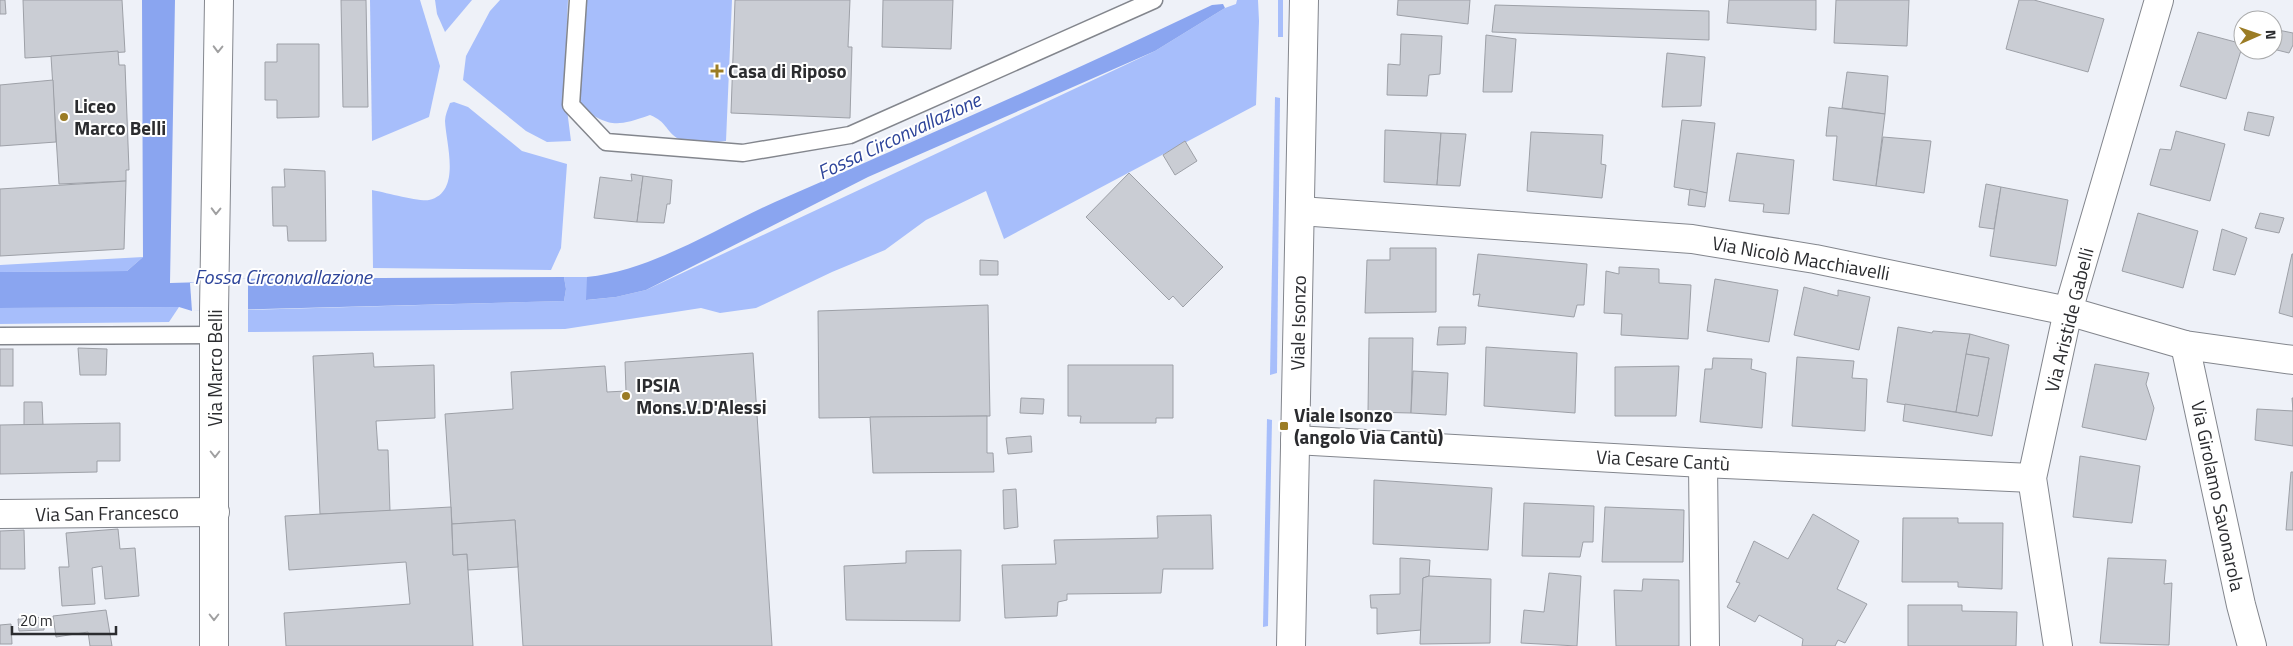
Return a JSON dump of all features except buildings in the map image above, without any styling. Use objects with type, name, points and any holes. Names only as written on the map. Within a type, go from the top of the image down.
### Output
[{"type":"street","name":"Via Marco Belli","points":[[214,646],[215,279],[219,0]]},
{"type":"street","name":"Viale Isonzo","points":[[1291,646],[1304,0]]},
{"type":"street","name":"Via Aristide Gabelli","points":[[2058,646],[2032,478],[2068,311],[2159,0]]},
{"type":"street","name":"Via Nicolò Macchiavelli","points":[[1300,211],[1692,239],[1816,259],[2068,311],[2185,345],[2293,360]]},
{"type":"street","name":"Via Girolamo Savonarola","points":[[2185,345],[2241,605],[2252,646]]},
{"type":"street","name":"Via Cesare Cantù","points":[[1295,440],[1703,463],[2032,478]]},
{"type":"street","points":[[1703,463],[1706,646]]},
{"type":"street","name":"Via San Francesco","points":[[0,514],[215,512]]},
{"type":"lane","points":[[578,0],[571,105],[606,142],[743,153],[850,135],[1154,0]]},
{"type":"lane","points":[[0,336],[215,323]]},
{"type":"shaded area","points":[[142,0],[175,0],[170,283],[205,282],[215,279],[564,277],[566,289],[564,301],[192,311],[179,307],[0,308],[0,272],[127,271],[143,257]]},
{"type":"shaded area","points":[[370,0],[420,0],[440,66],[429,117],[372,141]]},
{"type":"shaded area","points":[[435,0],[472,0],[445,32],[437,14]]},
{"type":"shaded area","points":[[500,0],[568,0],[564,86],[571,141],[547,142],[526,131],[463,80],[466,56],[490,11]]},
{"type":"shaded area","points":[[585,0],[732,0],[726,141],[688,142],[677,138],[660,120],[650,115],[628,122],[612,123],[597,118],[577,106]]},
{"type":"shaded area","points":[[1237,0],[1258,0],[1256,105],[1004,239],[986,191],[926,220],[885,250],[832,272],[756,308],[720,313],[701,308],[565,329],[248,332],[248,310],[564,301],[566,289],[564,277],[587,277],[587,300],[616,297],[646,290],[1155,51],[1225,8],[1236,4]]},
{"type":"shaded area","points":[[1278,0],[1283,0],[1283,37],[1278,37]]},
{"type":"shaded area","points":[[1223,4],[1225,8],[1155,51],[868,177],[646,290],[616,297],[586,300],[587,277],[612,273],[660,257],[775,202],[1049,81],[1212,5]]},
{"type":"shaded area","points":[[1275,97],[1280,98],[1277,373],[1270,375]]},
{"type":"shaded area","points":[[454,102],[468,107],[522,151],[567,164],[561,248],[551,270],[373,268],[372,190],[429,200],[439,195],[446,188],[450,166],[445,119],[450,103]]},
{"type":"shaded area","points":[[143,257],[127,271],[0,272],[0,265]]},
{"type":"shaded area","points":[[179,307],[169,322],[0,324],[0,308]]},
{"type":"shaded area","points":[[1267,419],[1272,420],[1268,626],[1263,627]]},
{"type":"pier","points":[[215,279],[248,279],[248,310],[192,311],[190,283]]},
{"type":"place","name":"Casa di Riposo","points":[[717,71]]},
{"type":"place","name":"Liceo Marco Belli","points":[[64,117]]},
{"type":"place","name":"IPSIA Mons.V.D'Alessi","points":[[626,396]]},
{"type":"place","name":"Viale Isonzo (angolo Via Cantù)","points":[[1284,426]]},
{"type":"water label","name":"Fossa Circonvallazione","points":[[899,136]]},
{"type":"water label","name":"Fossa Circonvallazione","points":[[283,277]]}]
